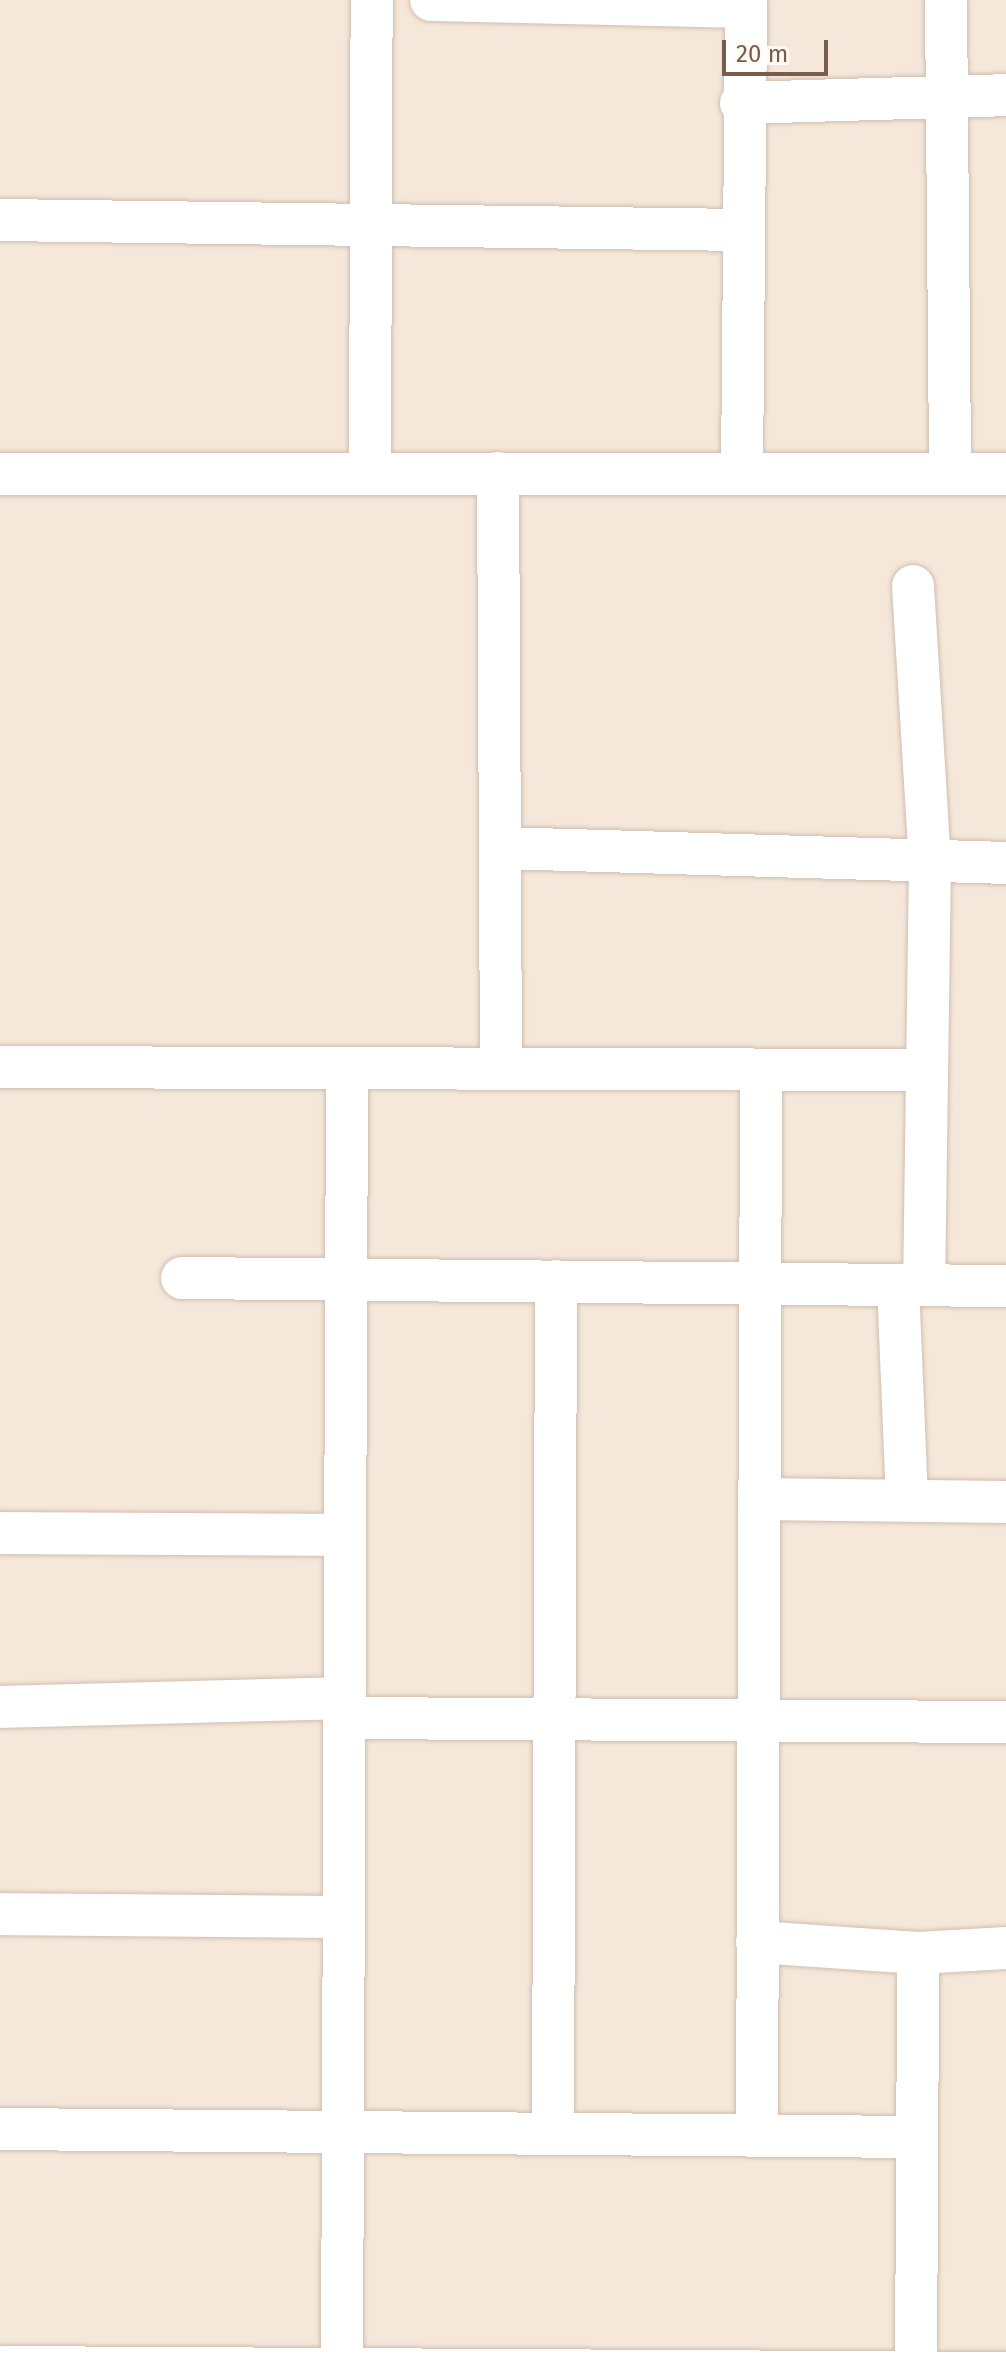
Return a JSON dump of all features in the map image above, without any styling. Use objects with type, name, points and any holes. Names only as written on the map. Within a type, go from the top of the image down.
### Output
[{"type":"street","points":[[370,474],[372,0]]},
{"type":"street","points":[[431,0],[746,4],[741,103],[744,230],[742,474]]},
{"type":"street","points":[[946,0],[950,474]]},
{"type":"street","points":[[741,103],[947,94],[1006,95]]},
{"type":"street","points":[[0,220],[744,230]]},
{"type":"street","points":[[498,473],[501,1068]]},
{"type":"street","points":[[0,474],[1006,474]]},
{"type":"street","points":[[907,1500],[911,1285],[930,862],[913,586]]},
{"type":"street","points":[[502,848],[1006,863]]},
{"type":"street","points":[[0,1067],[501,1068],[761,1074],[922,1070]]},
{"type":"street","points":[[342,2371],[347,1070]]},
{"type":"street","points":[[757,2135],[761,1074]]},
{"type":"street","points":[[182,1278],[1006,1286]]},
{"type":"street","points":[[553,2133],[556,1281]]},
{"type":"street","points":[[759,1499],[1006,1502]]},
{"type":"street","points":[[0,1533],[345,1535]]},
{"type":"street","points":[[0,1707],[344,1708],[554,1719],[1006,1722]]},
{"type":"street","points":[[0,1914],[344,1917]]},
{"type":"street","points":[[757,1942],[918,1953],[1006,1948]]},
{"type":"street","points":[[916,2372],[918,1953]]},
{"type":"street","points":[[0,2129],[917,2137]]},
{"type":"street","points":[[0,2367],[1006,2373]]},
{"type":"shaded area","points":[[0,0],[1006,0],[1006,2373],[0,2373]]}]
